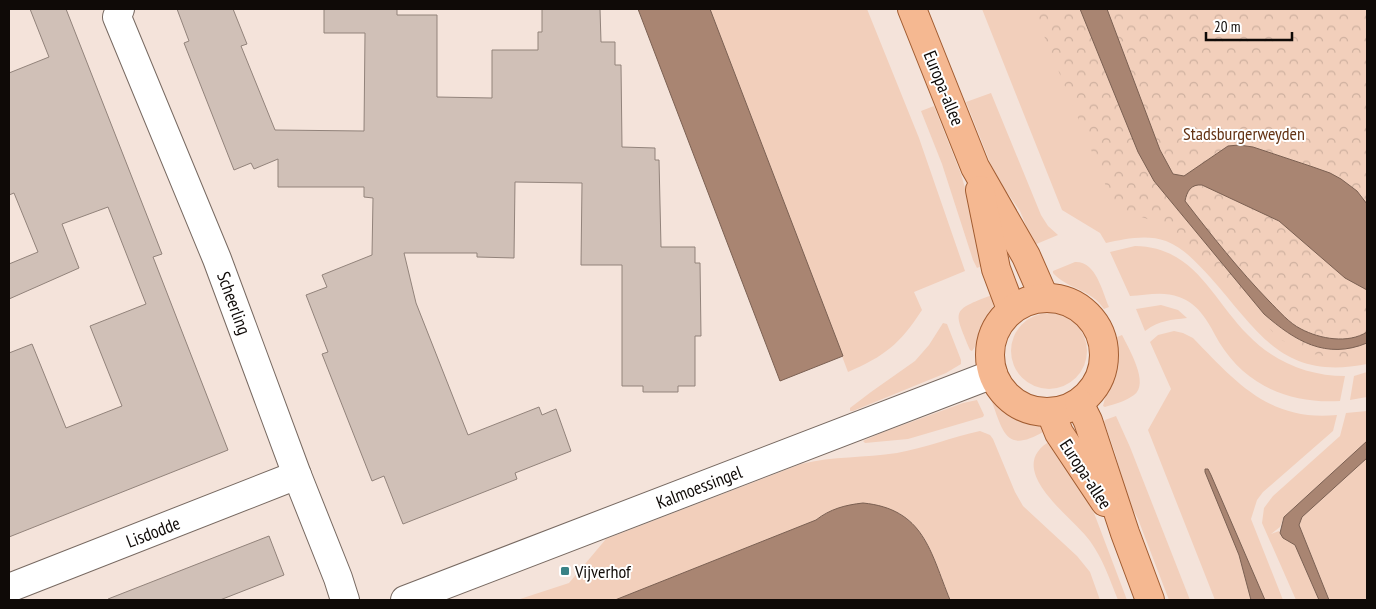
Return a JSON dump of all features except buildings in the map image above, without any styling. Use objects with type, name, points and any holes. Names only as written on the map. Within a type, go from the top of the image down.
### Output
[{"type":"main road","name":"Europa-allee","points":[[912,9],[975,167],[1026,256],[1044,297]]},
{"type":"main road","name":"Europa-allee","points":[[975,167],[996,269],[1011,309]]},
{"type":"main road","points":[[1044,297],[1069,301],[1090,315],[1103,336],[1105,362],[1097,385],[1080,403],[1066,410],[1051,413],[1027,409],[1007,396],[993,374],[989,353],[995,328],[1011,309],[1027,300],[1044,297]]},
{"type":"main road","name":"Europa-allee","points":[[1080,403],[1088,421],[1125,533],[1150,600]]},
{"type":"main road","name":"Europa-allee","points":[[1051,413],[1059,433],[1125,533]]},
{"type":"street","name":"Scheerling","points":[[120,9],[117,17],[217,259],[345,600]]},
{"type":"street","name":"Kalmoessingel","points":[[405,600],[993,374]]},
{"type":"street","name":"Lisdodde","points":[[9,588],[297,475]]},
{"type":"green space","points":[[710,9],[867,9],[919,138],[965,271],[914,292],[922,310],[906,332],[891,348],[848,372]]},
{"type":"green space","points":[[982,9],[1080,9],[1367,343],[1367,364],[1338,367],[1314,365],[1293,358],[1275,348],[1259,333],[1190,256],[1173,244],[1151,238],[1128,239],[1106,243],[1100,233],[1062,210]]},
{"type":"green space","name":"Stadsburgerweyden","points":[[1033,9],[1367,9],[1367,352],[1339,359],[1303,352],[1278,338],[1215,268],[1162,224],[1115,208]]},
{"type":"green space","points":[[991,93],[1041,215],[1048,226],[1058,235],[1034,245],[1020,211],[991,165],[966,102]]},
{"type":"green space","points":[[934,106],[961,174],[973,228],[987,260],[986,264],[977,268],[942,164],[921,111]]},
{"type":"green space","points":[[1135,246],[1156,249],[1173,255],[1188,265],[1212,291],[1235,321],[1258,345],[1269,353],[1293,366],[1305,370],[1345,376],[1340,401],[1304,399],[1287,395],[1256,381],[1230,357],[1203,315],[1193,304],[1186,300],[1167,294],[1130,296],[1110,252]]},
{"type":"green space","points":[[1075,262],[1088,266],[1093,272],[1101,285],[1109,307],[1104,309],[1093,297],[1065,283],[1053,273],[1053,271]]},
{"type":"green space","points":[[992,295],[993,307],[972,351],[961,327],[959,314],[962,309]]},
{"type":"green space","points":[[1161,305],[1178,310],[1187,318],[1161,323],[1145,331],[1136,309]]},
{"type":"green space","points":[[1049,313],[1063,316],[1076,324],[1084,337],[1087,351],[1084,365],[1076,378],[1063,386],[1049,389],[1035,386],[1022,378],[1014,365],[1011,351],[1014,337],[1022,324],[1035,316]]},
{"type":"green space","points":[[943,323],[947,324],[961,364],[946,373],[850,411],[850,408],[915,361],[929,345]]},
{"type":"green space","points":[[1174,331],[1193,338],[1239,383],[1273,405],[1292,412],[1313,415],[1337,415],[1333,431],[1263,492],[1257,500],[1251,519],[1283,600],[1265,600],[1211,475],[1239,555],[1251,600],[1215,600],[1148,430],[1171,389],[1150,342],[1158,335]]},
{"type":"green space","points":[[1122,335],[1137,366],[1140,383],[1134,395],[1105,407],[1103,406],[1106,394],[1118,362],[1117,337]]},
{"type":"green space","points":[[1367,372],[1367,397],[1350,400],[1354,376]]},
{"type":"green space","points":[[977,400],[984,415],[983,417],[908,439],[865,443],[863,441],[963,403]]},
{"type":"green space","points":[[994,401],[1027,417],[1044,428],[1045,431],[1022,440],[1015,440],[1009,437],[1000,424],[992,402]]},
{"type":"green space","points":[[1367,411],[1367,441],[1284,517],[1280,527],[1271,534],[1279,531],[1295,545],[1319,600],[1296,600],[1262,523],[1264,508],[1273,496],[1340,436],[1346,413]]},
{"type":"green space","points":[[1116,416],[1190,600],[1169,600],[1138,519],[1129,502],[1104,422]]},
{"type":"green space","points":[[980,431],[990,435],[993,439],[1015,492],[1023,506],[1077,556],[1090,572],[1100,600],[950,600],[925,540],[909,520],[899,513],[826,513],[816,520],[615,600],[517,600],[569,583],[606,539],[801,464],[897,453]]},
{"type":"green space","points":[[1052,440],[1094,513],[1127,600],[1118,600],[1095,548],[1045,492],[1037,478],[1034,464],[1038,451]]},
{"type":"green space","points":[[1367,458],[1367,600],[1329,600],[1299,525],[1302,517]]},
{"type":"shaded area","points":[[638,9],[710,9],[843,356],[780,381]]},
{"type":"shaded area","points":[[1080,9],[1107,9],[1160,150],[1173,174],[1184,176],[1228,146],[1239,145],[1253,147],[1330,173],[1357,191],[1367,204],[1367,290],[1345,278],[1279,221],[1202,185],[1190,189],[1185,201],[1247,277],[1280,313],[1292,323],[1301,329],[1325,338],[1351,338],[1367,332],[1367,343],[1352,348],[1338,349],[1312,345],[1299,340],[1264,314],[1154,181],[1138,152]]},
{"type":"shaded area","points":[[1367,441],[1367,458],[1302,517],[1299,525],[1329,600],[1319,600],[1295,545],[1283,538],[1280,533],[1284,517]]},
{"type":"shaded area","points":[[1205,469],[1208,469],[1211,475],[1265,600],[1251,600],[1239,555]]},
{"type":"shaded area","points":[[863,503],[883,507],[900,514],[912,523],[930,549],[950,600],[615,600],[816,520],[832,510]]},
{"type":"place","name":"Vijverhof","points":[[565,571]]}]
